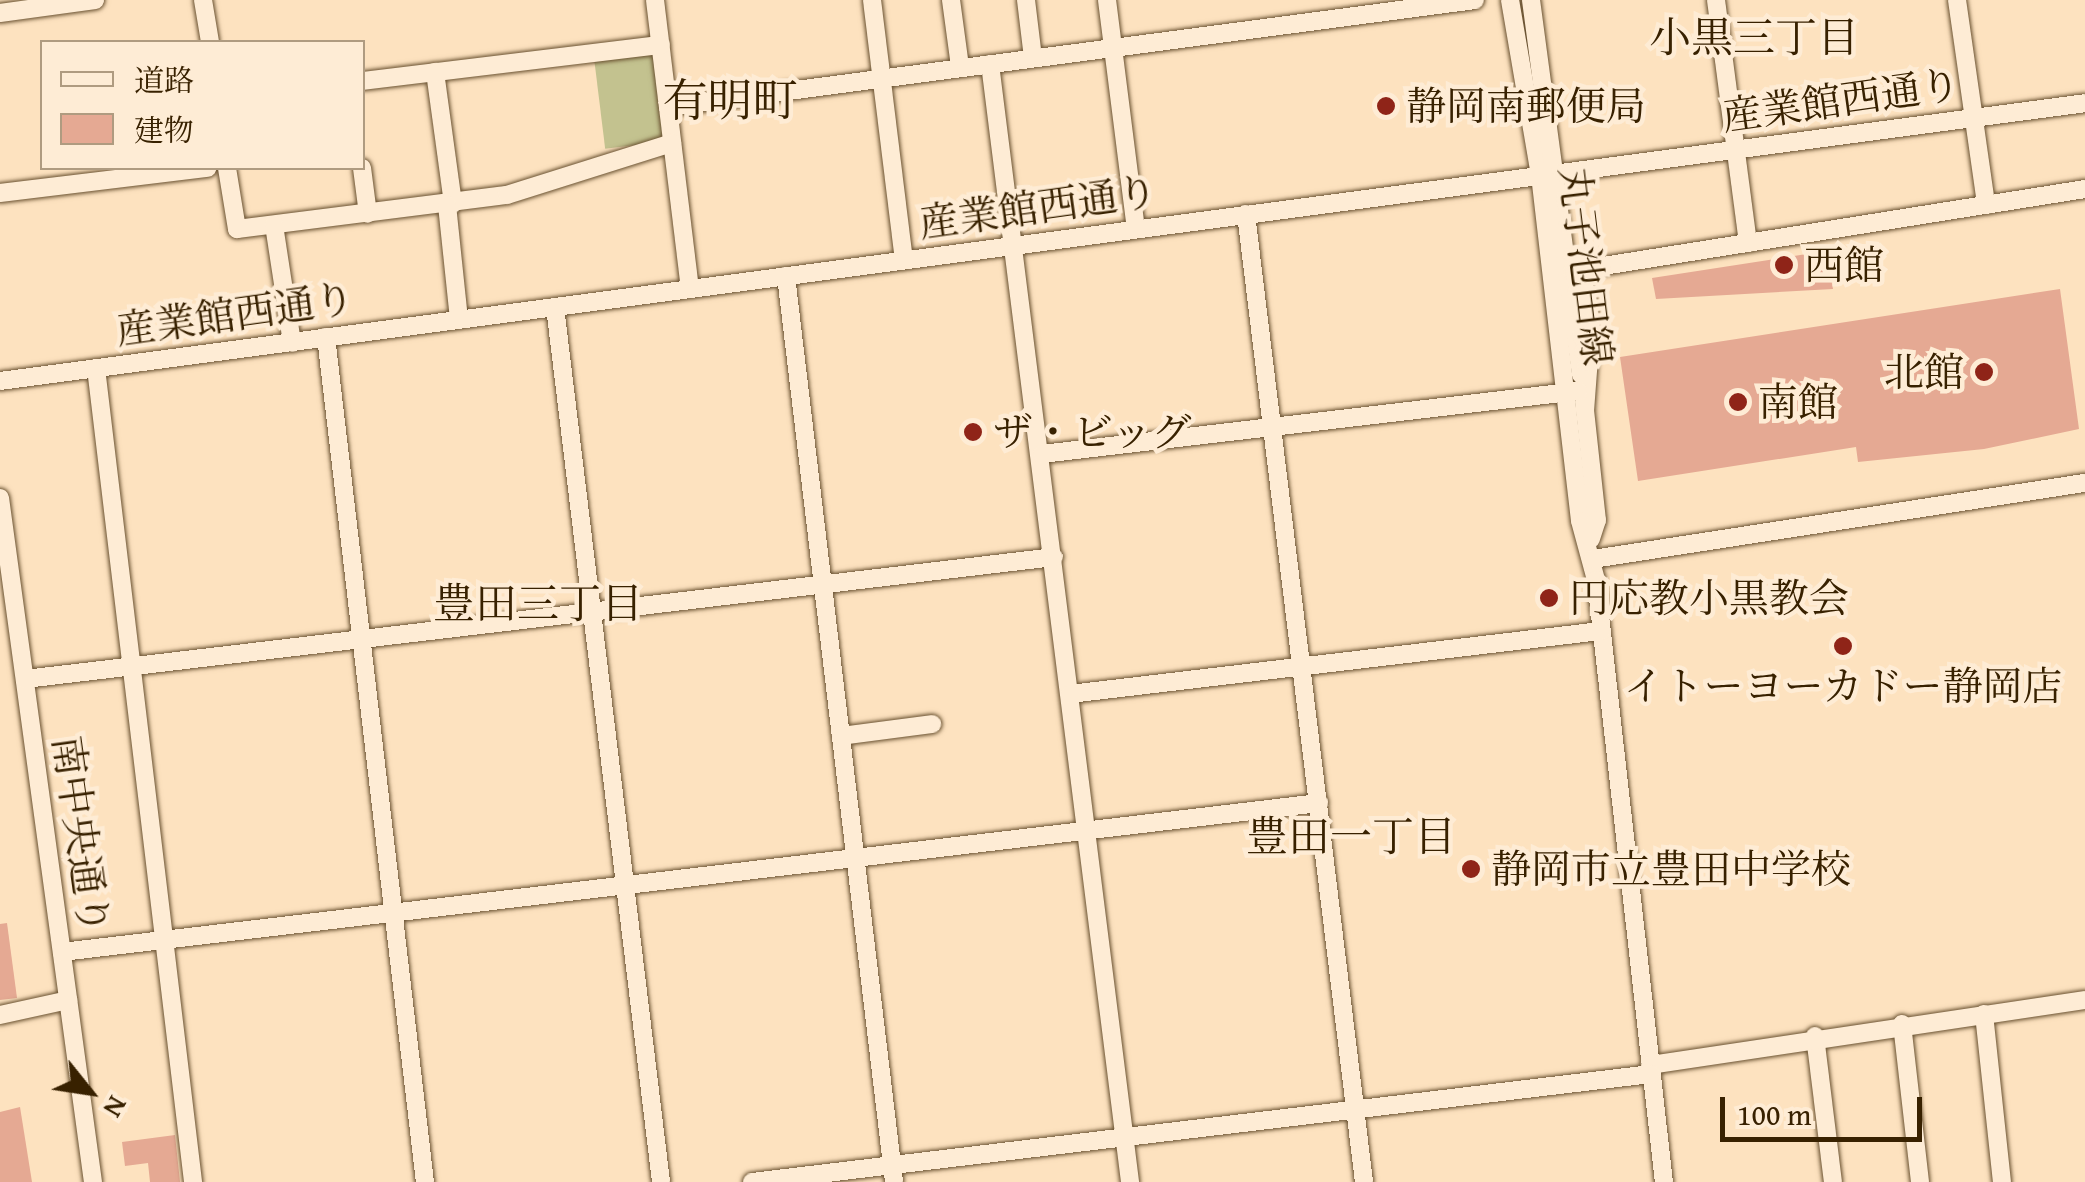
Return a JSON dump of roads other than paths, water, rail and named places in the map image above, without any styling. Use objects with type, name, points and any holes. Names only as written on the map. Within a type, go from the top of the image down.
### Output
[{"type":"street","points":[[0,13],[96,0]]},
{"type":"street","points":[[203,0],[210,40]]},
{"type":"street","points":[[655,0],[690,288]]},
{"type":"street","points":[[872,0],[904,260]]},
{"type":"street","points":[[952,0],[960,68]]},
{"type":"street","points":[[1026,0],[1033,58]]},
{"type":"street","points":[[1107,0],[1136,229]]},
{"type":"street","points":[[668,107],[1475,0]]},
{"type":"street","name":"丸子池田線","points":[[1510,0],[1572,271],[1580,522],[1592,549],[1596,580],[1664,1182]]},
{"type":"street","name":"丸子池田線","points":[[1531,0],[1574,391],[1585,411],[1597,520],[1592,549]]},
{"type":"street","points":[[1716,0],[1748,243]]},
{"type":"street","points":[[1956,0],[1986,205]]},
{"type":"street","points":[[365,81],[660,45]]},
{"type":"street","points":[[990,64],[1042,454],[1130,1182]]},
{"type":"street","points":[[436,72],[459,319]]},
{"type":"street","name":"産業館西通り","points":[[0,380],[2085,104]]},
{"type":"street","points":[[227,170],[237,230],[507,196],[672,143]]},
{"type":"street","points":[[0,193],[190,170]]},
{"type":"street","points":[[362,170],[368,214]]},
{"type":"street","points":[[1585,411],[1592,331],[1586,290],[1572,271],[2085,189]]},
{"type":"street","points":[[1246,214],[1305,665],[1364,1182]]},
{"type":"street","points":[[274,225],[292,343]]},
{"type":"street","points":[[786,276],[893,1174]]},
{"type":"street","points":[[555,307],[661,1182]]},
{"type":"street","points":[[326,337],[425,1182]]},
{"type":"street","points":[[96,368],[193,1182]]},
{"type":"street","points":[[1042,454],[1574,391]]},
{"type":"street","points":[[1592,549],[2085,483]]},
{"type":"street","name":"南中央通り","points":[[0,498],[92,1182]]},
{"type":"street","points":[[25,680],[1054,557]]},
{"type":"street","points":[[1070,694],[1601,631]]},
{"type":"street","points":[[840,736],[932,724]]},
{"type":"street","points":[[62,952],[1319,804]]},
{"type":"street","points":[[0,1015],[68,1000]]},
{"type":"street","points":[[752,1182],[893,1174],[1124,1138],[1650,1070],[1815,1036],[2085,1000]]},
{"type":"street","points":[[1984,1014],[2002,1182]]},
{"type":"street","points":[[1902,1024],[1920,1182]]},
{"type":"street","points":[[1815,1036],[1833,1182]]},
{"type":"place","name":"静岡南郵便局","points":[[1386,106]]},
{"type":"place","name":"西館","points":[[1784,265]]},
{"type":"place","name":"北館","points":[[1984,372]]},
{"type":"place","name":"南館","points":[[1738,402]]},
{"type":"place","name":"ザ・ビッグ","points":[[973,432]]},
{"type":"place","name":"円応教小黒教会","points":[[1549,598]]},
{"type":"place","name":"イトーヨーカドー静岡店","points":[[1843,646]]},
{"type":"place","name":"静岡市立豊田中学校","points":[[1471,869]]},
{"type":"district","name":"小黒三丁目","points":[[1754,37]]},
{"type":"district","name":"有明町","points":[[730,100]]},
{"type":"district","name":"豊田三丁目","points":[[538,603]]},
{"type":"district","name":"豊田一丁目","points":[[1351,836]]}]
